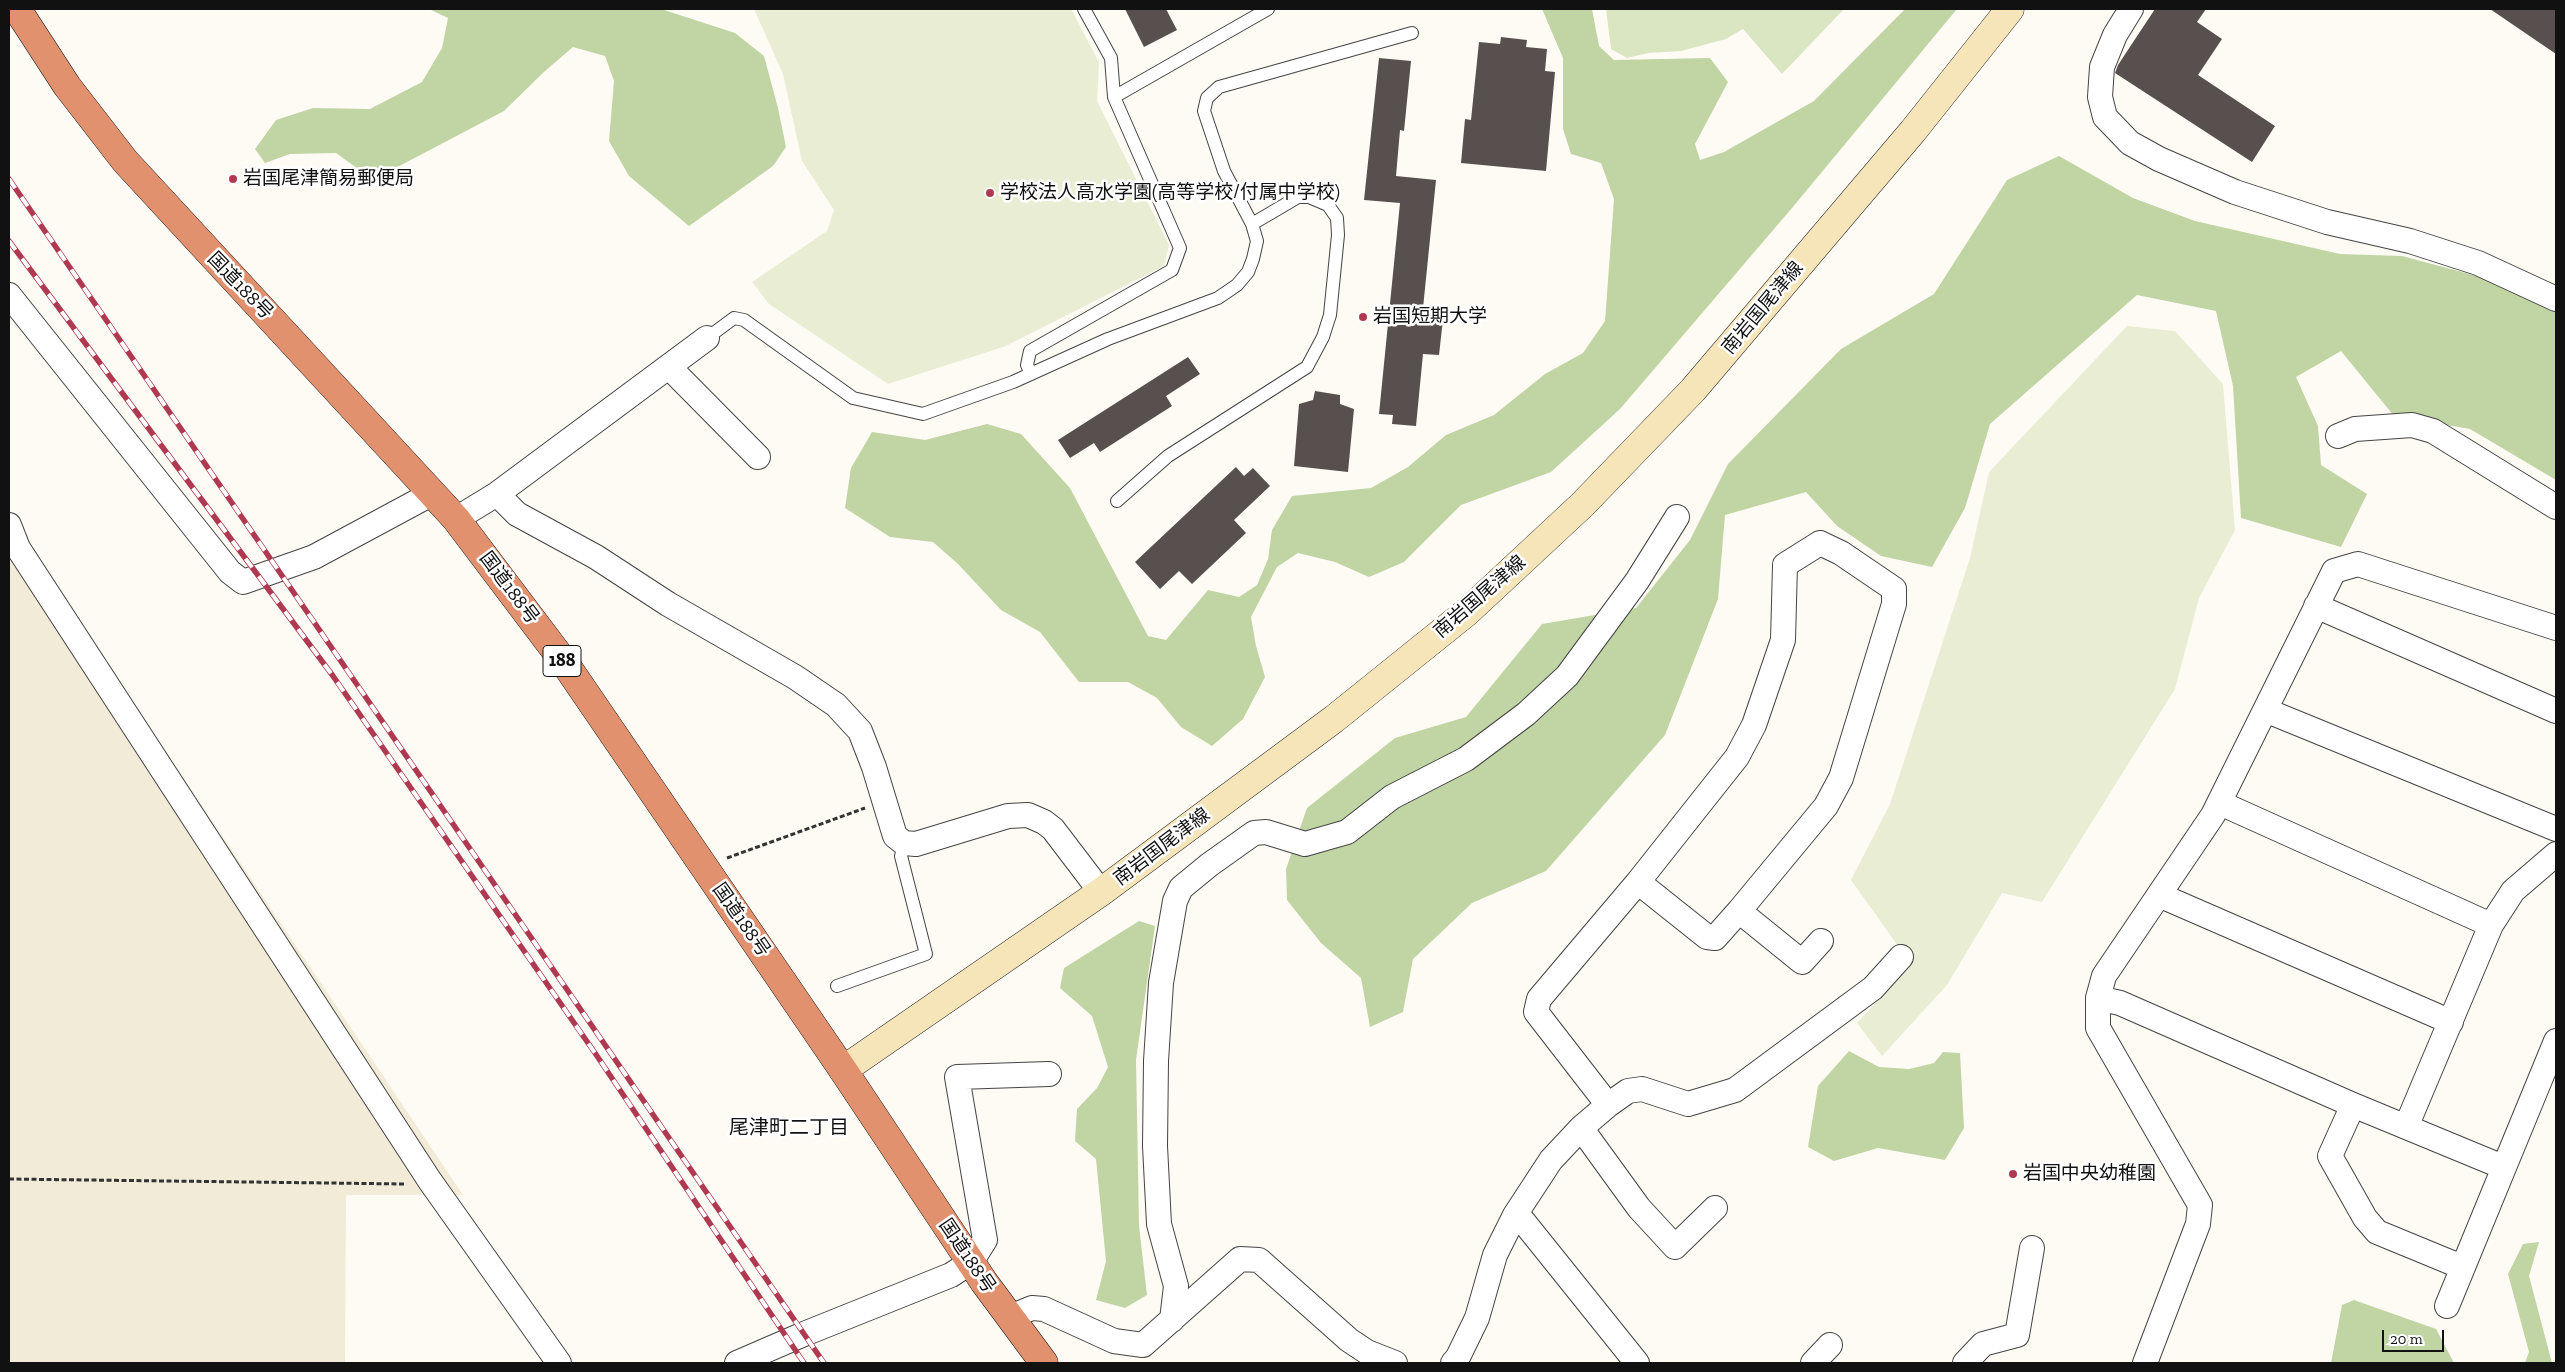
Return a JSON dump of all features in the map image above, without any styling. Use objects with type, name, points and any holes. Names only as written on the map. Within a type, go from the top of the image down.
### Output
[{"type":"highway","name":"国道188号","points":[[17,9],[67,86],[125,161],[456,519],[564,662],[843,1070],[971,1262],[1044,1363]]},
{"type":"main road","name":"南岩国尾津線","points":[[843,1070],[1101,892],[1334,718],[1467,612],[1582,505],[1693,390],[1913,131],[2010,9]]},
{"type":"street","points":[[2131,9],[2114,35],[2102,67],[2100,97],[2105,117],[2130,142],[2159,159],[2235,192],[2327,222],[2410,241],[2478,263],[2556,299]]},
{"type":"street","points":[[9,295],[230,572],[243,582],[314,557],[433,493]]},
{"type":"street","points":[[456,519],[497,494],[707,338]]},
{"type":"street","points":[[669,367],[758,457]]},
{"type":"street","points":[[2338,436],[2355,429],[2412,425],[2433,431],[2556,507]]},
{"type":"street","points":[[497,494],[517,514],[596,557],[668,604],[795,677],[836,705],[860,731],[894,836],[904,843],[916,844],[1008,816],[1028,815],[1044,822],[1052,829],[1101,892]]},
{"type":"street","points":[[1172,1320],[1176,1286],[1159,1224],[1155,1146],[1156,1062],[1161,983],[1175,901],[1181,888],[1209,865],[1254,833],[1266,832],[1306,844],[1347,832],[1392,796],[1466,759],[1526,714],[1567,676],[1637,581],[1677,517]]},
{"type":"street","points":[[9,525],[18,548],[430,1181],[559,1363]]},
{"type":"street","points":[[1608,1105],[1536,1012],[1539,999],[1638,882],[1737,757],[1754,725],[1783,640],[1785,565],[1820,543],[1841,553],[1894,589],[1894,604],[1842,778],[1826,806],[1739,911],[1715,938],[1707,938],[1638,882]]},
{"type":"street","points":[[2145,1363],[2198,1224],[2200,1205],[2098,1028],[2098,998],[2104,976],[2220,803],[2334,571],[2358,564],[2556,628]]},
{"type":"street","points":[[2316,606],[2556,711]]},
{"type":"street","points":[[2265,710],[2556,829]]},
{"type":"street","points":[[2220,803],[2492,925]]},
{"type":"street","points":[[2406,1127],[2492,925],[2513,892],[2556,854]]},
{"type":"street","points":[[2159,895],[2451,1022]]},
{"type":"street","points":[[1739,911],[1802,962],[1821,941]]},
{"type":"street","points":[[1452,1363],[1458,1357],[1477,1318],[1495,1254],[1515,1215],[1551,1160],[1581,1128],[1628,1091],[1642,1089],[1688,1104],[1735,1090],[1873,988],[1901,957]]},
{"type":"street","points":[[2098,998],[2120,1003],[2353,1105],[2503,1167]]},
{"type":"street","points":[[2447,1306],[2556,1041]]},
{"type":"street","points":[[737,1363],[804,1334],[951,1276],[971,1262],[985,1240],[957,1076],[1049,1074]]},
{"type":"street","points":[[2353,1105],[2330,1156],[2365,1218],[2377,1232],[2462,1267]]},
{"type":"street","points":[[1581,1128],[1639,1208],[1675,1247],[1714,1208]]},
{"type":"street","points":[[1515,1215],[1523,1220],[1637,1363]]},
{"type":"street","points":[[1965,1363],[1983,1344],[2017,1335],[2032,1248]]},
{"type":"street","points":[[1010,1317],[1032,1308],[1044,1309],[1114,1341],[1143,1345],[1240,1259],[1259,1260],[1349,1340],[1368,1352],[1395,1363]]},
{"type":"street","points":[[1349,1340],[1352,1354],[1363,1363]]},
{"type":"street","points":[[1813,1363],[1830,1345]]},
{"type":"lane","points":[[1031,374],[1027,365],[1030,351],[1172,270],[1180,248],[1114,97],[1111,58],[1084,9]]},
{"type":"lane","points":[[1114,97],[1268,9]]},
{"type":"lane","points":[[707,338],[734,318],[744,320],[853,398],[923,414],[1031,374],[1108,339],[1218,298],[1237,285],[1254,259],[1257,241],[1252,224],[1224,171],[1204,111],[1207,98],[1219,88],[1412,33]]},
{"type":"lane","points":[[1118,501],[1168,456],[1307,367],[1323,337],[1330,315],[1338,235],[1337,218],[1328,205],[1309,197],[1298,197],[1252,224]]},
{"type":"lane","points":[[837,986],[926,954],[901,856],[904,843]]},
{"type":"path","points":[[704,866],[884,801]]},
{"type":"path","points":[[9,1179],[416,1184],[430,1181]]},
{"type":"shaded area","points":[[9,509],[15,527],[463,1195],[346,1195],[345,1363],[9,1363]]},
{"type":"green space","points":[[429,9],[661,9],[735,33],[764,56],[786,147],[773,166],[689,226],[629,176],[609,141],[614,81],[605,56],[573,47],[504,111],[386,173],[361,171],[336,153],[290,154],[265,163],[255,149],[276,120],[313,108],[370,109],[422,82],[442,48],[448,18]]},
{"type":"green space","name":"学校法人高水学園(高等学校/付属中学校)","points":[[754,9],[1071,9],[1099,62],[1097,101],[1169,245],[1164,266],[1006,346],[888,384],[769,304],[752,282],[827,231],[834,210],[802,161],[783,74]]},
{"type":"green space","points":[[1542,9],[1592,9],[1599,46],[1614,60],[1710,58],[1728,82],[1695,144],[1700,160],[1724,152],[1814,101],[1905,9],[1957,9],[1792,208],[1620,409],[1551,472],[1461,505],[1404,562],[1369,577],[1335,562],[1298,553],[1277,567],[1251,617],[1256,646],[1265,677],[1243,719],[1212,746],[1181,727],[1157,698],[1128,682],[1079,682],[1040,632],[1001,610],[958,564],[933,542],[890,537],[845,508],[851,468],[872,432],[925,440],[987,424],[1021,434],[1070,488],[1148,636],[1166,640],[1208,590],[1239,597],[1257,585],[1268,559],[1272,530],[1292,496],[1371,488],[1408,467],[1446,435],[1494,415],[1545,374],[1583,353],[1605,321],[1614,199],[1601,163],[1571,154],[1563,129],[1563,58]]},
{"type":"green space","points":[[1606,9],[1844,9],[1782,74],[1743,29],[1726,39],[1681,51],[1648,53],[1627,58],[1611,49]]},
{"type":"green space","points":[[2059,156],[2133,198],[2195,221],[2340,254],[2402,256],[2507,284],[2556,313],[2556,480],[2470,429],[2394,416],[2341,351],[2296,377],[2318,426],[2321,465],[2367,494],[2341,547],[2241,518],[2233,386],[2216,311],[2137,295],[1990,424],[1965,508],[1932,567],[1881,556],[1837,526],[1806,492],[1725,515],[1718,599],[1665,735],[1546,871],[1472,903],[1413,959],[1403,1012],[1370,1027],[1361,978],[1321,943],[1287,900],[1286,869],[1307,808],[1395,738],[1466,717],[1542,624],[1636,608],[1690,540],[1728,464],[1841,349],[1934,294],[2007,180]]},
{"type":"green space","points":[[2127,326],[2175,331],[2223,384],[2235,530],[2199,598],[2175,689],[2042,902],[2002,893],[1947,985],[1882,1056],[1857,1023],[1911,964],[1851,880],[1890,804],[1970,558],[1989,472]]},
{"type":"green space","points":[[1139,921],[1155,926],[1136,1060],[1139,1226],[1147,1295],[1125,1308],[1096,1300],[1106,1261],[1096,1159],[1075,1141],[1077,1109],[1097,1088],[1108,1067],[1092,1016],[1060,988],[1064,968]]},
{"type":"green space","points":[[1849,1051],[1879,1067],[1909,1069],[1934,1063],[1943,1052],[1960,1053],[1964,1128],[1945,1160],[1878,1148],[1834,1161],[1808,1147],[1818,1086]]},
{"type":"green space","points":[[2539,1242],[2529,1276],[2552,1363],[2525,1363],[2529,1352],[2508,1274],[2523,1244]]},
{"type":"green space","points":[[2354,1300],[2436,1329],[2454,1363],[2331,1363],[2342,1305]]},
{"type":"building","points":[[1125,9],[1166,9],[1177,30],[1144,47]]},
{"type":"building","points":[[2155,9],[2206,9],[2197,22],[2222,39],[2198,75],[2275,126],[2252,162],[2115,73],[2118,65]]},
{"type":"building","points":[[2490,9],[2556,9],[2556,54]]},
{"type":"building","points":[[1501,37],[1527,40],[1526,47],[1547,49],[1545,71],[1555,72],[1546,171],[1461,163],[1465,119],[1471,120],[1479,42],[1500,44]]},
{"type":"building","points":[[1379,58],[1411,61],[1404,131],[1400,130],[1396,176],[1436,180],[1423,308],[1444,310],[1439,355],[1423,354],[1416,426],[1392,424],[1393,415],[1379,414],[1400,203],[1364,200]]},
{"type":"building","points":[[1188,357],[1200,374],[1166,396],[1172,406],[1100,452],[1094,443],[1070,458],[1058,440]]},
{"type":"building","points":[[1315,391],[1340,395],[1340,404],[1354,409],[1348,472],[1294,466],[1299,404],[1313,400]]},
{"type":"building","points":[[1236,467],[1244,476],[1253,468],[1270,486],[1234,520],[1246,533],[1192,584],[1179,571],[1160,589],[1135,562]]},
{"type":"railway","points":[[9,179],[824,1363]]},
{"type":"railway","points":[[9,241],[333,676],[595,1053],[804,1363]]},
{"type":"place","name":"岩国尾津簡易郵便局","points":[[233,179]]},
{"type":"place","name":"学校法人高水学園(高等学校/付属中学校)","points":[[990,193]]},
{"type":"place","name":"岩国短期大学","points":[[1363,317]]},
{"type":"place","name":"岩国中央幼稚園","points":[[2013,1174]]},
{"type":"district","name":"尾津町二丁目","points":[[789,1128]]}]
